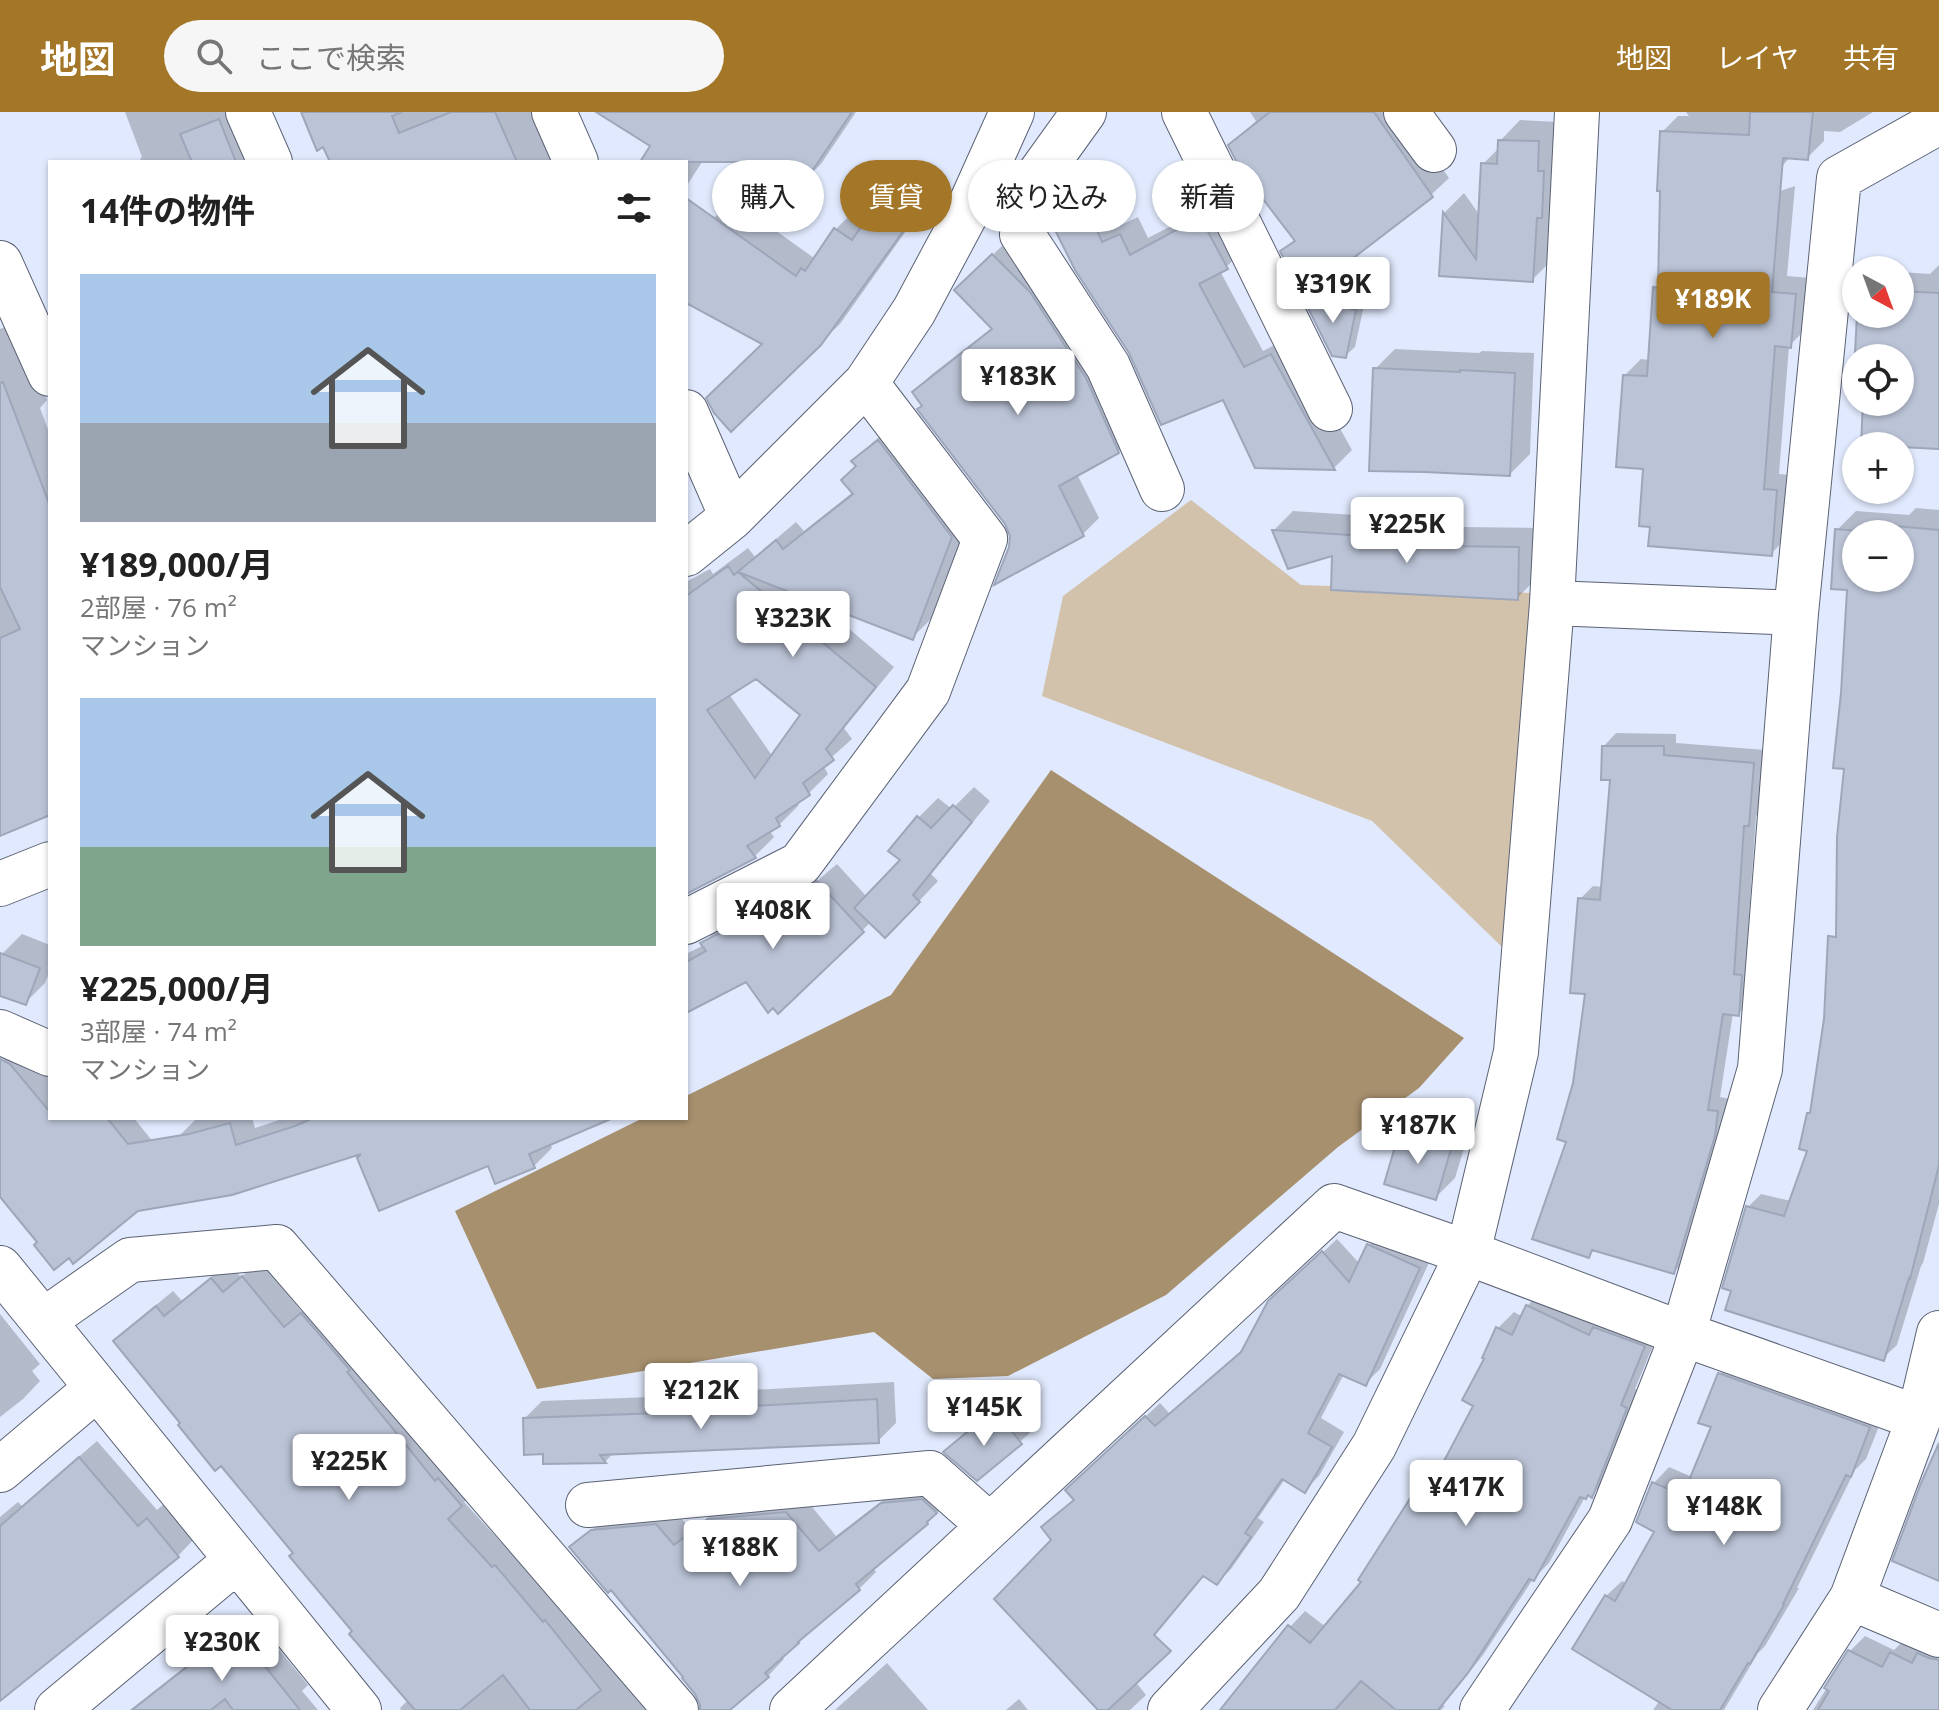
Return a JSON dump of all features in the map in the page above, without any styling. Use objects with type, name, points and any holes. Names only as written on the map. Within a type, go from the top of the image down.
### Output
[{"type":"street","points":[[248,112],[269,160]]},
{"type":"street","points":[[554,112],[575,160]]},
{"type":"street","points":[[688,552],[732,517],[866,383],[914,311],[968,210],[1012,112]]},
{"type":"street","points":[[1084,112],[1038,176],[1022,234],[1108,366],[1162,489]]},
{"type":"street","points":[[1184,112],[1330,409]]},
{"type":"street","points":[[1406,112],[1434,150]]},
{"type":"street","points":[[1170,1710],[1279,1594],[1374,1446],[1468,1253],[1516,1052],[1552,603],[1577,112]]},
{"type":"street","points":[[1482,1710],[1610,1520],[1683,1334],[1760,1069],[1796,613],[1839,178],[1939,122]]},
{"type":"street","points":[[0,263],[48,370]]},
{"type":"street","points":[[688,921],[800,864],[928,691],[985,539],[866,383]]},
{"type":"street","points":[[688,417],[732,517]]},
{"type":"street","points":[[1552,603],[1796,613]]},
{"type":"street","points":[[0,884],[48,865]]},
{"type":"street","points":[[0,1032],[48,1053]]},
{"type":"street","points":[[792,1710],[1334,1206],[1919,1418]]},
{"type":"street","points":[[43,1321],[130,1260],[277,1247],[676,1710]]},
{"type":"street","points":[[0,1268],[359,1710]]},
{"type":"street","points":[[1780,1710],[1852,1598],[1919,1418],[1939,1333]]},
{"type":"street","points":[[0,1470],[97,1388]]},
{"type":"street","points":[[588,1505],[930,1473],[990,1526]]},
{"type":"street","points":[[57,1710],[237,1560]]},
{"type":"street","points":[[1852,1598],[1939,1635]]},
{"type":"shaded area","points":[[1191,500],[1301,585],[1559,594],[1531,975],[1372,821],[1042,696],[1063,596]]},
{"type":"shaded area","points":[[1051,770],[1464,1038],[1419,1088],[1338,1147],[1166,1295],[1008,1376],[933,1379],[874,1332],[537,1389],[455,1211],[639,1120],[688,1120],[688,1095],[891,995]]},
{"type":"building","points":[[301,112],[402,112],[392,116],[399,133],[451,112],[495,112],[516,160],[329,160],[323,147],[317,151]]},
{"type":"building","points":[[596,112],[852,112],[820,160],[641,160],[650,146]]},
{"type":"building","points":[[1270,112],[1374,112],[1433,197],[1352,259],[1354,262],[1303,298],[1280,251],[1295,241],[1264,200],[1264,160],[1236,160],[1228,145]]},
{"type":"building","points":[[1750,112],[1813,112],[1808,160],[1783,158],[1772,292],[1796,294],[1791,348],[1775,346],[1764,489],[1777,490],[1772,556],[1648,546],[1650,527],[1639,526],[1643,469],[1616,467],[1623,375],[1647,376],[1653,287],[1658,288],[1660,131],[1749,135]]},
{"type":"building","points":[[219,119],[235,160],[191,160],[180,134]]},
{"type":"building","points":[[1498,140],[1539,141],[1538,171],[1544,171],[1542,218],[1537,218],[1533,282],[1439,276],[1443,212],[1476,259],[1481,163],[1497,164]]},
{"type":"building","points":[[688,199],[712,216],[712,232],[734,232],[796,276],[801,268],[805,271],[834,228],[852,240],[857,232],[903,232],[821,345],[731,432],[714,413],[706,398],[762,344],[688,304]]},
{"type":"building","points":[[1056,232],[1098,232],[1102,242],[1120,234],[1130,255],[1172,232],[1208,232],[1228,269],[1199,284],[1244,367],[1271,354],[1335,470],[1255,468],[1223,400],[1161,425],[1129,353],[1075,270]]},
{"type":"building","points":[[992,254],[1030,292],[1086,378],[1119,453],[1059,486],[1084,536],[994,585],[1009,547],[1010,536],[1005,524],[917,409],[922,406],[912,392],[992,329],[954,290]]},
{"type":"building","points":[[1914,292],[1939,293],[1939,449],[1914,448],[1914,432],[1862,432],[1862,416],[1914,416],[1914,344],[1856,344],[1856,328],[1914,328]]},
{"type":"building","points":[[1303,298],[1356,310],[1346,358],[1332,356]]},
{"type":"building","points":[[1373,368],[1515,373],[1510,476],[1369,471]]},
{"type":"building","points":[[3,382],[48,501],[48,816],[0,836],[0,638],[20,629],[0,587],[0,383]]},
{"type":"building","points":[[878,440],[952,537],[913,640],[738,572],[876,687],[826,749],[834,760],[803,783],[810,795],[776,818],[780,826],[747,846],[756,858],[688,893],[688,595],[728,566],[734,575],[776,540],[783,549],[853,494],[841,480],[856,466],[851,461]],"holes":[[[756,679],[800,715],[755,778],[707,710]]]},
{"type":"building","points":[[1914,528],[1939,530],[1939,1165],[1910,1279],[1884,1361],[1725,1310],[1731,1291],[1722,1288],[1746,1206],[1784,1216],[1807,1151],[1799,1149],[1807,1113],[1810,1113],[1824,1019],[1828,936],[1836,937],[1837,837],[1844,769],[1833,768],[1847,592],[1914,592]]},
{"type":"building","points":[[1835,529],[1842,530],[1842,590],[1831,589]]},
{"type":"building","points":[[1272,530],[1443,541],[1443,546],[1519,547],[1518,600],[1331,590],[1332,556],[1288,569]]},
{"type":"building","points":[[1602,746],[1664,746],[1664,755],[1754,763],[1749,826],[1744,826],[1734,974],[1742,975],[1739,1016],[1723,1014],[1708,1110],[1718,1111],[1715,1136],[1674,1274],[1592,1250],[1589,1258],[1532,1239],[1566,1142],[1557,1139],[1573,1083],[1585,994],[1570,993],[1578,898],[1600,900],[1610,780],[1601,780]]},
{"type":"building","points":[[953,805],[972,822],[913,895],[920,902],[885,938],[854,908],[900,860],[888,851],[917,816],[931,828]]},
{"type":"building","points":[[817,881],[864,932],[778,1014],[773,1008],[768,1013],[746,982],[688,1012],[688,961],[706,951],[700,943],[788,898],[791,903]]},
{"type":"building","points":[[0,953],[40,968],[26,1005],[0,996]]},
{"type":"building","points":[[0,1059],[10,1064],[48,1110],[48,1120],[109,1120],[128,1144],[189,1134],[230,1123],[236,1145],[308,1120],[608,1120],[529,1154],[535,1168],[495,1184],[488,1166],[379,1211],[357,1158],[361,1154],[232,1195],[138,1211],[73,1264],[69,1258],[54,1270],[34,1245],[37,1242],[0,1197]]},
{"type":"building","points":[[1399,1133],[1451,1149],[1436,1200],[1384,1184]]},
{"type":"building","points":[[1367,1244],[1420,1268],[1366,1386],[1339,1374],[1308,1433],[1332,1447],[1305,1493],[1282,1479],[1245,1533],[1251,1537],[1217,1585],[1203,1576],[1154,1635],[1171,1651],[1108,1710],[1098,1710],[994,1599],[1051,1540],[1041,1527],[1074,1500],[1065,1490],[1145,1416],[1155,1426],[1241,1352],[1268,1301],[1322,1251],[1349,1282]]},
{"type":"building","points":[[242,1276],[284,1327],[301,1313],[350,1370],[347,1372],[435,1481],[438,1478],[462,1506],[448,1519],[492,1567],[495,1565],[543,1622],[545,1620],[601,1690],[576,1710],[530,1710],[503,1675],[460,1710],[415,1710],[349,1634],[352,1631],[289,1556],[293,1553],[221,1466],[215,1471],[113,1341],[156,1306],[164,1316],[211,1278],[223,1292]]},
{"type":"building","points":[[1526,1305],[1589,1335],[1593,1327],[1645,1346],[1621,1405],[1627,1408],[1592,1498],[1588,1495],[1586,1499],[1580,1497],[1534,1581],[1529,1579],[1468,1673],[1438,1710],[1396,1710],[1361,1681],[1335,1710],[1220,1710],[1288,1625],[1310,1643],[1361,1582],[1358,1580],[1425,1475],[1434,1480],[1473,1406],[1462,1400],[1484,1359],[1496,1327],[1512,1335]]},
{"type":"building","points":[[1718,1373],[1870,1427],[1851,1477],[1846,1475],[1784,1605],[1720,1710],[1672,1710],[1572,1649],[1605,1595],[1615,1601],[1654,1532],[1636,1522],[1652,1482],[1683,1495],[1711,1427],[1698,1423]]},
{"type":"building","points":[[877,1399],[879,1443],[600,1455],[606,1463],[543,1464],[543,1454],[524,1455],[523,1418],[715,1411],[715,1408]]},
{"type":"building","points":[[998,1414],[1022,1444],[977,1481],[943,1452],[972,1428],[976,1433]]},
{"type":"building","points":[[1939,1443],[1939,1581],[1892,1561]]},
{"type":"building","points":[[79,1457],[138,1526],[147,1518],[179,1557],[0,1701],[0,1526]]},
{"type":"building","points":[[922,1499],[937,1513],[928,1524],[856,1584],[860,1590],[798,1642],[765,1673],[769,1677],[730,1710],[700,1710],[695,1694],[683,1677],[611,1590],[608,1593],[569,1547],[591,1530],[656,1524],[674,1545],[708,1519],[786,1512],[819,1551],[881,1503]]},
{"type":"building","points":[[235,1629],[300,1710],[233,1710],[225,1699],[211,1710],[132,1710]]},
{"type":"building","points":[[1848,1650],[1882,1667],[1890,1652],[1912,1663],[1917,1653],[1939,1660],[1939,1710],[1818,1710],[1829,1691],[1824,1688]]}]
